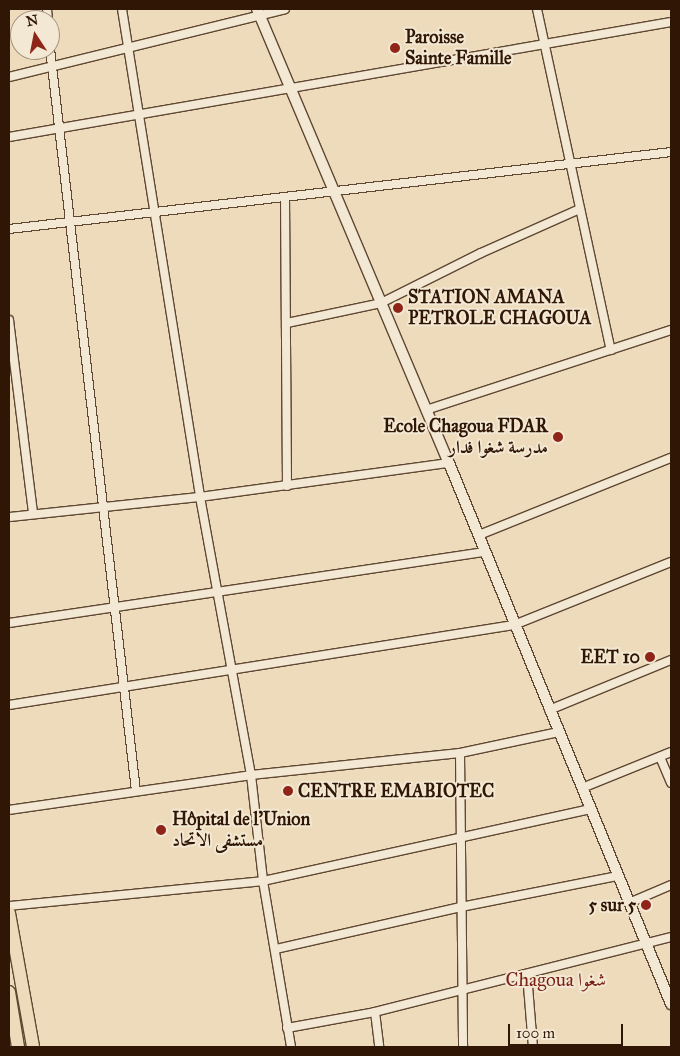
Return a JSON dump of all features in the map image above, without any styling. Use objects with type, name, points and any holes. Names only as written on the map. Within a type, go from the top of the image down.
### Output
[{"type":"main road","points":[[9,913],[33,1047]]},
{"type":"main road","points":[[9,992],[18,1047]]},
{"type":"street","points":[[122,9],[141,113],[200,497],[219,592],[251,775],[263,882],[276,949],[291,1047]]},
{"type":"street","points":[[9,77],[129,49],[258,12],[285,9]]},
{"type":"street","points":[[538,9],[611,350]]},
{"type":"street","points":[[258,12],[479,535],[514,625],[671,1004]]},
{"type":"street","points":[[9,137],[671,22]]},
{"type":"street","points":[[51,60],[105,506],[136,791]]},
{"type":"street","points":[[9,228],[157,214],[334,190],[671,152]]},
{"type":"street","points":[[285,198],[287,486]]},
{"type":"street","points":[[287,323],[381,304],[481,253],[580,209]]},
{"type":"street","points":[[9,320],[33,514]]},
{"type":"street","points":[[426,410],[671,330]]},
{"type":"street","points":[[479,535],[671,458]]},
{"type":"street","points":[[9,517],[200,497],[449,463]]},
{"type":"street","points":[[9,623],[485,552]]},
{"type":"street","points":[[9,705],[514,625],[671,562]]},
{"type":"street","points":[[549,710],[671,660]]},
{"type":"street","points":[[9,810],[251,775],[460,753],[559,732]]},
{"type":"street","points":[[582,788],[671,752]]},
{"type":"street","points":[[460,753],[460,989],[463,1047]]},
{"type":"street","points":[[660,757],[671,783]]},
{"type":"street","points":[[9,906],[263,882],[591,809]]},
{"type":"street","points":[[276,949],[461,907],[618,876]]},
{"type":"street","points":[[629,903],[671,885]]},
{"type":"street","points":[[288,1028],[375,1012],[671,937]]},
{"type":"street","points":[[527,974],[533,1047]]},
{"type":"street","points":[[375,1012],[378,1047]]},
{"type":"place","name":"Paroisse Sainte Famille","points":[[395,48]]},
{"type":"place","name":"STATION AMANA PETROLE CHAGOUA","points":[[398,308]]},
{"type":"place","name":"Ecole Chagoua FDAR مدرسة شغوا فدار","points":[[558,437]]},
{"type":"place","name":"EET 10","points":[[650,657]]},
{"type":"place","name":"CENTRE EMABIOTEC","points":[[288,791]]},
{"type":"place","name":"Hôpital de l'Union مستشفى الاتحاد","points":[[161,830]]},
{"type":"place","name":"5 sur 5","points":[[646,905]]},
{"type":"district","name":"Chagoua شغوا","points":[[556,980]]}]
